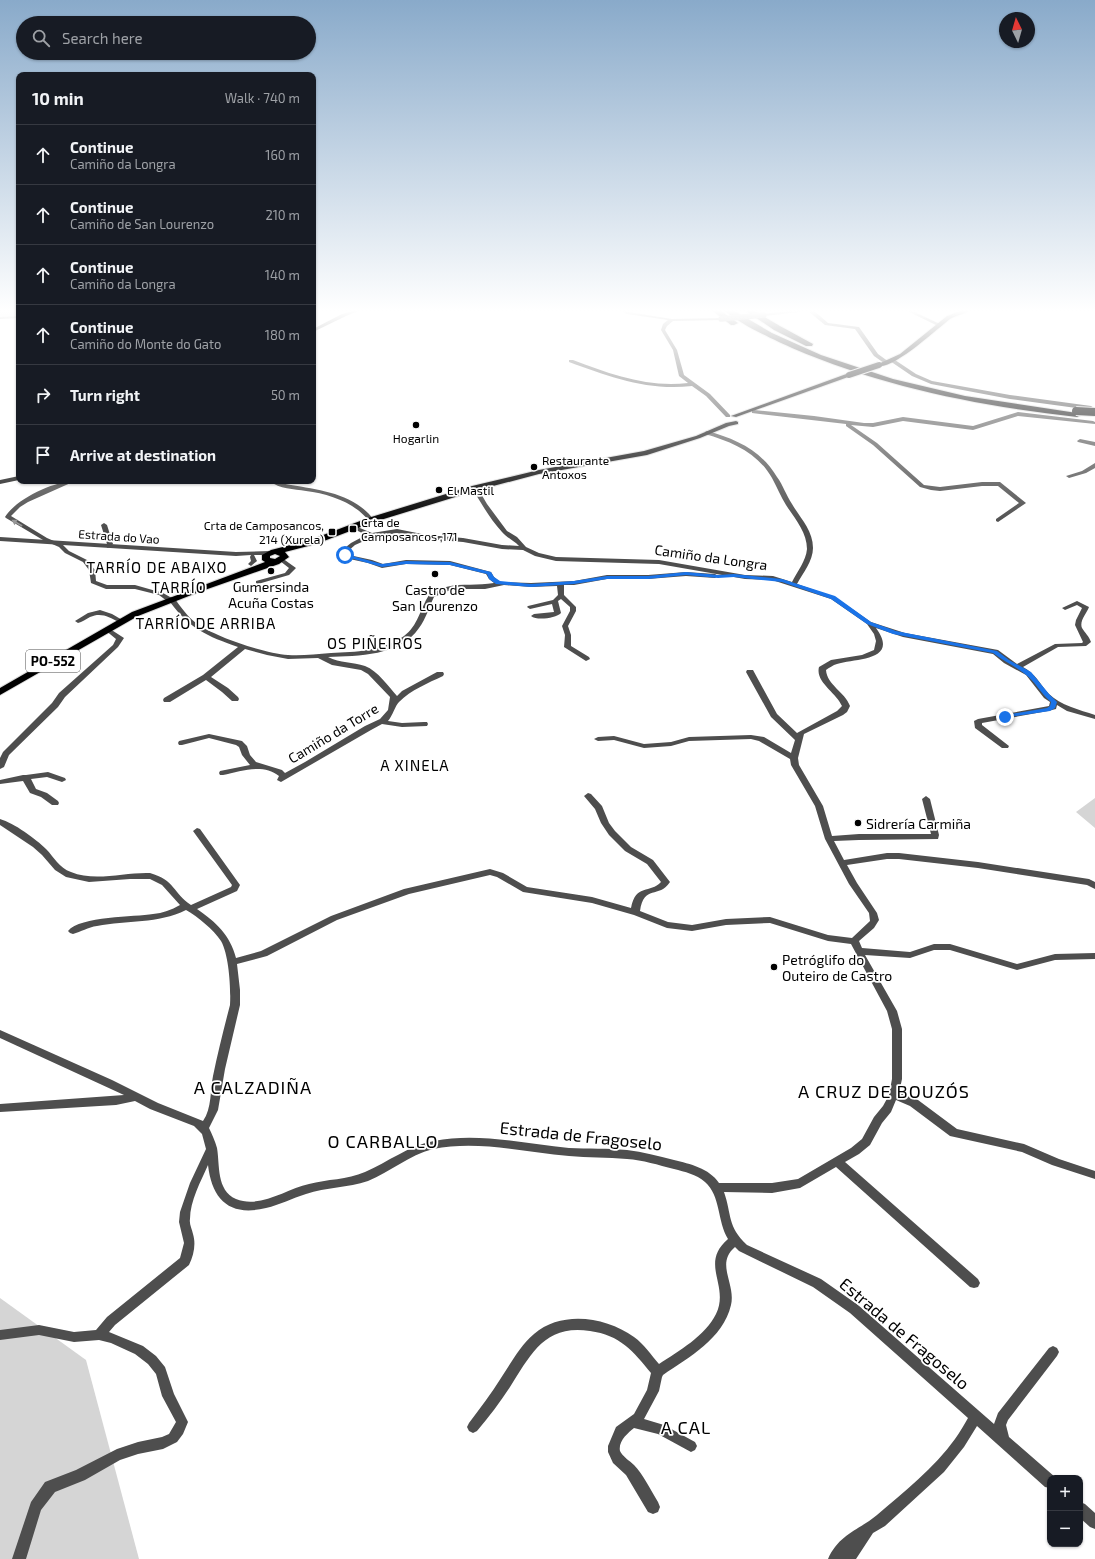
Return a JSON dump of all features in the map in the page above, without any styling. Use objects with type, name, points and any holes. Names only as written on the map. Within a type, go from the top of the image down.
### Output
[{"type":"highway","points":[[893,382],[940,394],[1039,411],[1077,413]]},
{"type":"highway","points":[[912,382],[991,399],[1093,416]]},
{"type":"main road","name":"PO-552","points":[[686,441],[776,401],[830,382]]},
{"type":"main road","name":"PO-552","points":[[0,692],[121,621],[270,557],[371,520],[456,494],[472,486],[490,484],[539,472],[644,454],[707,433],[728,424],[733,419],[757,413],[776,401]]},
{"type":"main road","points":[[0,482],[16,479]]},
{"type":"main road","name":"PO-552","points":[[196,590],[252,560],[270,557],[283,559],[312,542]]},
{"type":"street","points":[[633,382],[667,385],[692,384]]},
{"type":"street","points":[[689,382],[717,403],[733,419]]},
{"type":"street","points":[[930,382],[1010,397],[1093,416]]},
{"type":"street","points":[[1093,402],[1093,416]]},
{"type":"street","points":[[757,413],[868,425],[903,419],[972,428],[1021,414],[1081,422],[1093,416]]},
{"type":"street","points":[[846,423],[865,436],[922,486],[931,488],[959,488],[1000,484],[1023,503],[998,520]]},
{"type":"street","points":[[707,433],[742,445],[758,457],[772,473],[781,492],[808,535],[810,549],[808,557],[794,584]]},
{"type":"street","points":[[1080,441],[1095,444]]},
{"type":"street","points":[[1069,476],[1084,472],[1095,465]]},
{"type":"street","points":[[64,484],[40,493],[8,516],[51,542],[61,546],[67,552],[85,561],[92,570],[93,582],[106,587],[136,587],[161,594],[170,600],[184,616],[197,626],[244,646],[274,655],[290,657],[356,654],[389,647],[414,632],[420,624],[431,596],[436,593],[458,587],[485,586],[498,583],[531,585],[560,584],[599,578],[648,577],[678,574],[718,576],[734,575]]},
{"type":"street","points":[[278,484],[281,486],[316,490],[354,504],[367,514],[371,520]]},
{"type":"street","name":"Camiño da Longra","points":[[472,486],[505,532],[515,538],[524,548]]},
{"type":"street","points":[[104,525],[110,544],[108,546]]},
{"type":"street","points":[[353,527],[371,535]]},
{"type":"street","name":"Camiño da Longra","points":[[498,583],[491,578],[489,573],[450,563],[406,562],[382,566],[345,555],[343,553],[344,550],[371,535],[397,531],[427,537],[463,540],[502,547],[524,548],[546,558],[650,561],[734,575],[773,578],[833,598],[869,623],[880,641],[879,646],[876,651],[864,657],[834,662],[822,669],[824,678],[845,702],[844,710],[801,733],[798,738]]},
{"type":"street","name":"Estrada do Vao","points":[[0,539],[270,557]]},
{"type":"street","name":"Estrada do Vao","points":[[236,554],[252,560]]},
{"type":"street","points":[[258,582],[287,574],[292,568],[291,565],[283,559]]},
{"type":"street","points":[[560,584],[561,595],[573,607],[573,612],[565,626],[568,635],[568,647],[586,659]]},
{"type":"street","points":[[530,607],[555,601],[561,595]]},
{"type":"street","points":[[534,616],[556,615],[559,612],[555,601]]},
{"type":"street","points":[[1017,667],[1057,645],[1084,645],[1087,642],[1086,637],[1080,629],[1079,622],[1086,606],[1077,603],[1065,608]]},
{"type":"street","points":[[78,621],[91,614],[102,612],[121,621]]},
{"type":"street","points":[[869,623],[903,635],[995,652],[1028,673],[1047,696],[1054,702],[1095,717]]},
{"type":"street","points":[[0,767],[6,754],[55,705],[62,695],[116,646],[120,638],[107,629]]},
{"type":"street","points":[[167,700],[206,677],[244,646]]},
{"type":"street","name":"Camiño da Torre","points":[[256,766],[279,772],[282,778],[381,722],[390,714],[395,702],[394,697],[371,672],[363,668],[335,663],[319,656]]},
{"type":"street","points":[[750,672],[774,715],[798,738],[794,758],[799,775],[819,806],[829,839],[853,884],[873,914],[875,920],[873,923],[858,935],[854,941]]},
{"type":"street","points":[[395,702],[405,693],[440,674]]},
{"type":"street","points":[[206,677],[225,690],[234,700]]},
{"type":"street","points":[[1005,746],[978,726],[978,721],[1048,709],[1053,707],[1054,702]]},
{"type":"street","points":[[381,722],[402,725],[424,724]]},
{"type":"street","points":[[182,743],[209,736],[239,743],[243,746],[249,760],[256,766]]},
{"type":"street","points":[[598,738],[614,738],[644,746],[671,744],[689,740],[751,736],[761,739],[794,758]]},
{"type":"street","points":[[223,773],[256,766]]},
{"type":"street","points":[[0,782],[48,774],[62,780]]},
{"type":"street","points":[[23,777],[27,780],[32,791],[44,795],[55,803]]},
{"type":"street","points":[[588,796],[599,808],[605,823],[612,834],[628,849],[650,862],[666,882],[663,886],[640,895],[637,900],[635,912]]},
{"type":"street","points":[[829,839],[859,837],[935,837],[926,799]]},
{"type":"street","points":[[0,822],[45,853],[60,871],[69,875],[89,879],[141,876],[158,878],[167,884],[188,907],[227,942],[235,994],[235,1005],[218,1078],[214,1108],[206,1131],[191,1119],[136,1098],[0,1034]]},
{"type":"street","points":[[74,931],[101,922],[163,916],[198,904],[234,889],[236,885],[199,835],[198,831]]},
{"type":"street","points":[[842,863],[887,856],[899,856],[993,867],[1089,882],[1095,886]]},
{"type":"street","points":[[231,962],[264,954],[334,918],[407,890],[490,872],[500,874],[517,887],[526,890],[585,899],[635,912],[666,925],[692,928],[726,922],[770,920],[828,938],[854,941]]},
{"type":"street","points":[[653,1507],[632,1471],[618,1459],[614,1452],[616,1440],[620,1431],[638,1418],[653,1391],[658,1373],[698,1344],[719,1320],[726,1300],[726,1290],[719,1258],[721,1252],[734,1241],[726,1227],[717,1187],[772,1188],[787,1187],[800,1183],[837,1162],[866,1142],[894,1095],[897,1079],[897,1029],[892,1011],[854,941]]},
{"type":"street","points":[[859,951],[910,955],[934,948],[950,947],[1017,967],[1055,957],[1095,956]]},
{"type":"street","points":[[894,1095],[914,1103],[954,1133],[1024,1148],[1056,1162],[1095,1175]]},
{"type":"street","points":[[0,1108],[116,1101],[136,1098]]},
{"type":"street","name":"Estrada de Fragoselo","points":[[206,1131],[212,1149],[216,1183],[219,1190],[229,1200],[248,1205],[260,1205],[309,1188],[358,1179],[370,1175],[408,1153],[420,1148],[434,1145],[474,1142],[505,1144],[569,1152],[639,1156],[698,1172],[707,1177],[717,1187]]},
{"type":"street","points":[[98,1335],[111,1321],[185,1261],[189,1249],[189,1240],[184,1219],[186,1209],[204,1161],[212,1149]]},
{"type":"street","points":[[837,1162],[974,1282]]},
{"type":"street","name":"Estrada de Fragoselo","points":[[734,1241],[743,1248],[817,1283],[839,1298],[880,1332],[1047,1479]]},
{"type":"street","points":[[473,1427],[491,1404],[518,1363],[539,1337],[549,1330],[564,1325],[576,1324],[594,1326],[619,1333],[641,1352],[658,1373]]},
{"type":"street","points":[[0,1335],[39,1330],[74,1337],[98,1335],[112,1338],[139,1350],[152,1360],[161,1371],[168,1396],[182,1422],[179,1430],[173,1438],[163,1443],[138,1448],[117,1455],[80,1475],[50,1487],[36,1507],[19,1559]]},
{"type":"street","points":[[1004,1441],[1000,1425],[1002,1417],[1053,1352]]},
{"type":"street","points":[[834,1559],[850,1540],[880,1521],[901,1504],[939,1468],[960,1443],[976,1417]]},
{"type":"street","points":[[634,1422],[660,1429],[691,1446]]},
{"type":"street","points":[[1082,1511],[1095,1522]]},
{"type":"street","points":[[848,1559],[868,1529]]},
{"type":"shaded area","points":[[1095,798],[1095,828],[1076,812]]},
{"type":"shaded area","points":[[0,1298],[86,1360],[139,1559],[0,1559]]},
{"type":"place","name":"Hogarlin","points":[[416,425]]},
{"type":"place","name":"Restaurante Antoxos","points":[[534,467]]},
{"type":"place","name":"El Mastil","points":[[439,490]]},
{"type":"place","name":"Crta de Camposancos ,171","points":[[353,529]]},
{"type":"place","name":"Crta de Camposancos, 214 (Xurela)","points":[[332,532]]},
{"type":"place","name":"Gumersinda Acuña Costas","points":[[271,571]]},
{"type":"place","name":"Castro de San Lourenzo","points":[[435,574]]},
{"type":"place","name":"Sidrería Carmiña","points":[[858,823]]},
{"type":"place","name":"Petróglifo do Outeiro de Castro","points":[[774,967]]},
{"type":"district","name":"TARRÍO DE ABAIXO","points":[[157,567]]},
{"type":"district","name":"TARRÍO","points":[[179,587]]},
{"type":"district","name":"TARRÍO DE ARRIBA","points":[[206,623]]},
{"type":"district","name":"OS PIÑEIROS","points":[[375,643]]},
{"type":"district","name":"A XINELA","points":[[415,765]]},
{"type":"district","name":"A CALZADIÑA","points":[[253,1087]]},
{"type":"district","name":"A CRUZ DE BOUZÓS","points":[[884,1091]]},
{"type":"district","name":"O CARBALLO","points":[[383,1141]]},
{"type":"district","name":"A CAL","points":[[686,1427]]},
{"type":"route","points":[[345,555],[351,558],[370,561],[382,566],[406,562],[450,563],[489,573],[491,578],[498,583],[504,582],[531,585],[560,584],[607,577],[629,578],[678,574],[718,576],[734,575],[782,580],[826,594],[841,602],[869,623],[878,625],[895,633],[995,652],[1028,673],[1047,696],[1054,702],[1053,707],[1048,709],[1005,717]]}]
